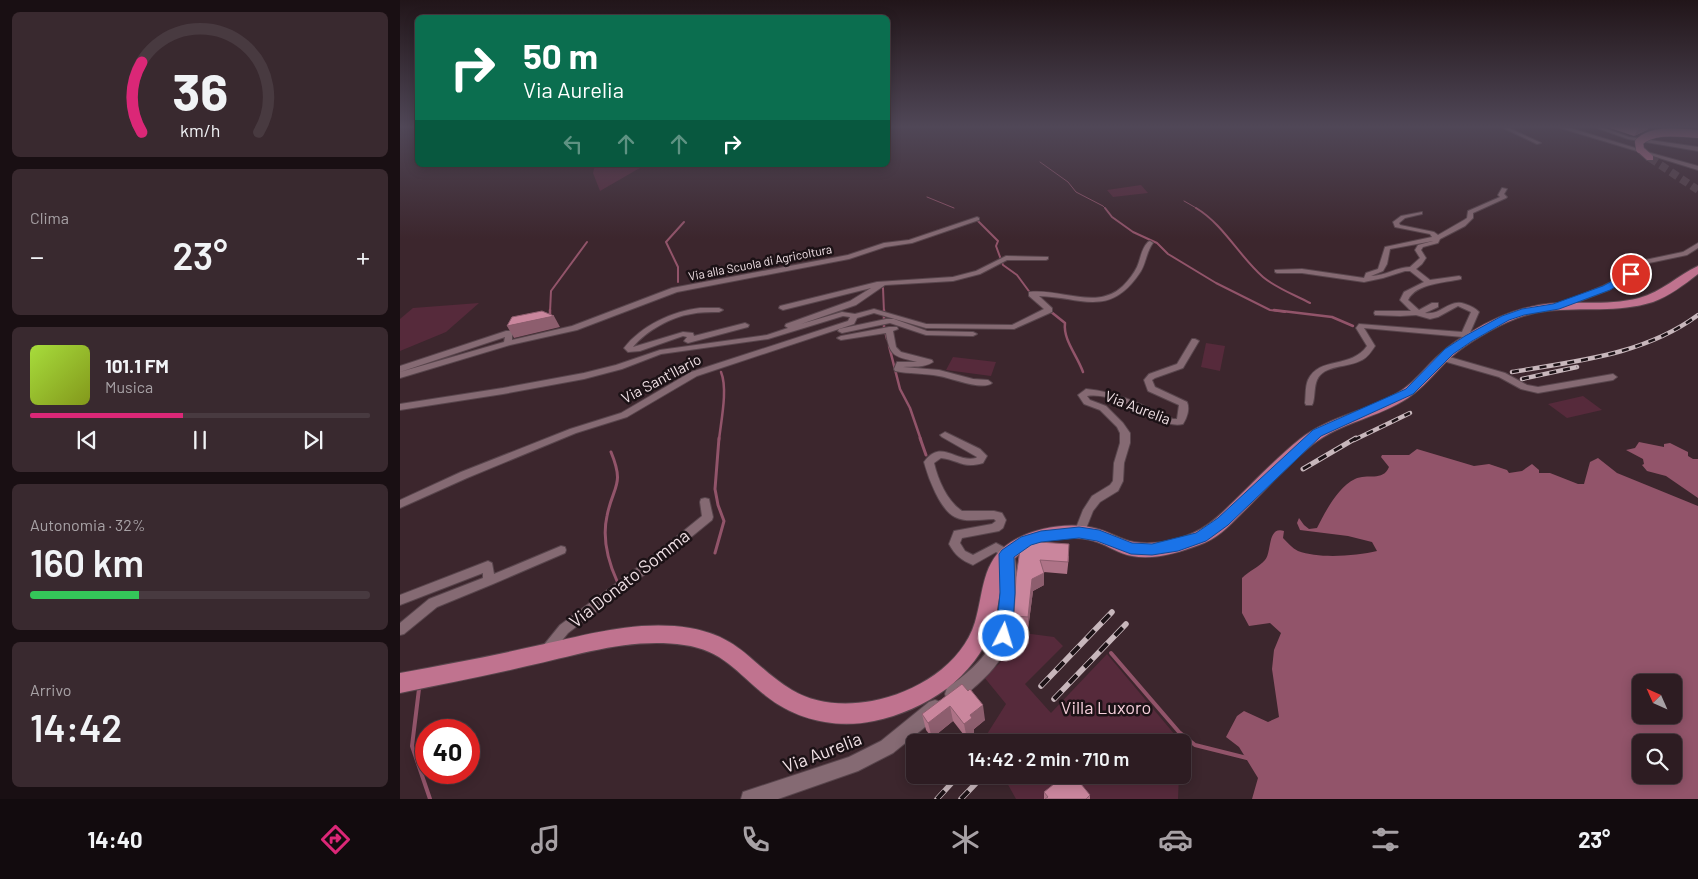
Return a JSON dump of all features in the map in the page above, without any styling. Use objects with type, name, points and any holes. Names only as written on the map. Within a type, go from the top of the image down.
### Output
[{"type":"main road","points":[[1007,554],[1026,541],[1041,536],[1079,533],[1099,536],[1131,549],[1152,550],[1178,545],[1201,537],[1217,526],[1304,444],[1332,426],[1394,400],[1410,391],[1466,336],[1522,312],[1555,307],[1609,306],[1650,299],[1673,287],[1698,269]]},
{"type":"main road","name":"Via Donato Somma","points":[[400,683],[623,637],[682,635],[716,644],[735,654],[772,689],[798,706],[823,713],[846,714],[874,711],[924,694],[953,672],[974,648],[983,626],[991,578],[996,566],[1007,554]]},
{"type":"street","points":[[1370,278],[1366,275],[1381,270],[1386,262],[1385,252],[1387,248],[1437,238],[1465,224],[1470,218],[1470,212],[1504,197],[1501,195],[1504,190]]},
{"type":"street","points":[[1420,213],[1403,217],[1396,222],[1397,226],[1432,233],[1437,238]]},
{"type":"street","name":"Via alla Scuola di Agricoltura","points":[[475,349],[549,335],[574,328],[675,290],[849,257],[874,247],[918,239],[977,219]]},
{"type":"street","points":[[1277,271],[1302,272],[1364,280],[1388,275],[1403,269],[1411,269],[1423,261],[1418,247],[1436,242],[1437,238]]},
{"type":"street","points":[[854,316],[874,311],[926,326],[1014,327],[1049,310],[1032,294],[1095,300],[1108,298],[1126,288],[1140,268],[1150,243]]},
{"type":"street","points":[[1555,307],[1606,288],[1631,274],[1647,261],[1685,254],[1698,245]]},
{"type":"street","points":[[783,308],[887,282],[953,279],[978,273],[1006,258],[1046,258]]},
{"type":"street","points":[[1411,269],[1429,282]]},
{"type":"street","points":[[1309,402],[1313,379],[1319,371],[1352,363],[1364,357],[1368,352],[1371,346],[1360,328],[1362,326],[1466,336],[1475,312],[1465,306],[1452,305],[1439,315],[1429,316],[1416,312],[1404,300],[1407,294],[1429,282],[1459,278]]},
{"type":"street","name":"Via Sant'Ilario","points":[[740,340],[744,334],[777,330],[853,302],[864,297],[878,284]]},
{"type":"street","points":[[1378,313],[1409,315],[1428,310],[1435,305]]},
{"type":"street","name":"Via Sant'Ilario","points":[[691,339],[690,335],[684,334],[637,349],[631,350],[628,348],[649,330],[677,316],[694,311],[719,310]]},
{"type":"street","name":"Via Sant'Ilario","points":[[400,407],[513,390],[584,376],[619,367],[662,352],[777,334],[845,313],[854,316],[851,322],[694,374],[624,415],[573,431],[400,504]]},
{"type":"street","points":[[818,333],[825,335],[886,321],[926,333],[973,334]]},
{"type":"street","name":"Via Sant'Ilario","points":[[662,352],[662,348],[665,345],[745,325]]},
{"type":"street","points":[[841,338],[889,329],[909,328]]},
{"type":"street","points":[[889,329],[892,348],[898,354],[929,362],[923,364],[900,364],[898,369],[939,373],[973,382],[988,383]]},
{"type":"street","name":"Via Aurelia","points":[[1079,533],[1088,510],[1096,499],[1114,488],[1118,480],[1119,463],[1125,443],[1125,433],[1120,425],[1103,408],[1087,402],[1082,396],[1086,392],[1100,392],[1117,397],[1172,422],[1180,422],[1183,417],[1184,404],[1151,389],[1148,380],[1152,376],[1180,366],[1195,341]]},
{"type":"street","points":[[400,369],[475,349]]},
{"type":"street","points":[[400,375],[475,349]]},
{"type":"street","points":[[1443,358],[1502,375],[1524,387],[1538,390],[1614,377]]},
{"type":"street","points":[[945,435],[958,444],[980,452],[982,456],[980,461],[964,463],[947,454],[940,453],[929,462],[932,476],[952,510],[963,515],[994,515],[998,516],[1001,520],[995,528],[958,534],[954,544],[961,554],[973,560],[996,547],[1007,554]]},
{"type":"street","name":"Via Donato Somma","points":[[544,653],[564,629],[653,562],[708,517],[705,502]]},
{"type":"street","points":[[400,630],[434,603],[561,550]]},
{"type":"street","name":"Via Aurelia","points":[[750,799],[830,773],[860,761],[887,746],[972,680],[993,656],[1004,636],[1008,593],[1007,554]]},
{"type":"street","points":[[400,600],[488,566],[489,581]]},
{"type":"green space","points":[[594,167],[642,167],[600,191],[593,173]]},
{"type":"green space","points":[[1141,185],[1148,193],[1113,197],[1107,190]]},
{"type":"green space","points":[[479,303],[446,332],[400,351],[400,319],[413,308]]},
{"type":"green space","points":[[1206,343],[1225,346],[1220,371],[1201,367]]},
{"type":"green space","points":[[953,357],[996,362],[991,376],[946,370]]},
{"type":"green space","points":[[1583,396],[1602,410],[1567,418],[1548,404]]},
{"type":"green space","name":"Villa Luxoro","points":[[1016,632],[1054,637],[1063,646],[1025,684],[1051,713],[1107,654],[1174,734],[987,734],[1006,704],[984,677],[1000,663]]},
{"type":"green space","points":[[1008,784],[1179,784],[1178,799],[1016,799]]},
{"type":"shaded area","points":[[1639,442],[1664,447],[1664,444],[1670,443],[1688,452],[1688,456],[1693,459],[1698,459],[1698,498],[1666,476],[1647,471],[1642,465],[1644,464],[1643,459],[1626,450],[1635,448]]},
{"type":"shaded area","points":[[1417,449],[1474,466],[1489,464],[1507,470],[1509,473],[1522,471],[1532,464],[1539,470],[1539,473],[1550,473],[1578,484],[1584,484],[1590,462],[1598,458],[1617,473],[1698,506],[1698,799],[1252,799],[1258,778],[1239,747],[1226,737],[1237,716],[1244,711],[1268,722],[1279,717],[1272,669],[1274,650],[1281,633],[1270,623],[1249,626],[1242,613],[1242,578],[1265,560],[1272,536],[1279,530],[1284,531],[1283,538],[1292,547],[1307,554],[1338,556],[1377,551],[1372,542],[1348,536],[1300,530],[1297,523],[1299,518],[1309,529],[1317,528],[1333,501],[1349,483],[1360,477],[1379,476],[1386,472],[1389,467],[1381,457],[1382,455],[1409,455]]},
{"type":"building","points":[[542,311],[554,316],[507,326],[512,317]]},
{"type":"building","points":[[1024,541],[1069,544],[1068,562],[1040,560],[1044,573],[1032,579],[1028,617],[1014,616],[1016,577],[1021,543]]},
{"type":"building","points":[[962,684],[968,691],[970,689],[983,705],[970,715],[972,718],[964,724],[950,706],[928,723],[922,714]]},
{"type":"building","points":[[1054,784],[1081,784],[1090,795],[1086,799],[1045,799],[1048,797],[1044,792]]},
{"type":"waterway","points":[[1043,164],[1068,182],[1076,192],[1105,208]]},
{"type":"waterway","points":[[927,197],[954,208]]},
{"type":"waterway","points":[[1184,201],[1198,209]]},
{"type":"waterway","points":[[1105,208],[1112,217],[1133,232],[1157,243],[1168,254],[1216,283],[1270,310],[1285,312]]},
{"type":"waterway","points":[[1196,208],[1223,231],[1246,260],[1263,277],[1310,303]]},
{"type":"waterway","points":[[977,220],[998,241],[996,246],[1003,265],[1017,275],[1031,294]]},
{"type":"waterway","points":[[678,282],[678,267],[666,242],[684,222]]},
{"type":"waterway","points":[[550,312],[551,291],[587,242]]},
{"type":"waterway","points":[[883,288],[884,312]]},
{"type":"waterway","points":[[1274,310],[1332,317],[1353,326]]},
{"type":"waterway","points":[[1050,311],[1065,323],[1068,341],[1083,372]]},
{"type":"waterway","points":[[884,312],[884,327],[887,339]]},
{"type":"waterway","points":[[889,346],[900,389],[910,408],[921,440]]},
{"type":"waterway","points":[[719,440],[724,396],[721,372]]},
{"type":"waterway","points":[[715,553],[724,521],[715,489],[719,438]]},
{"type":"waterway","points":[[920,438],[926,455]]},
{"type":"waterway","points":[[611,452],[615,463],[617,479],[609,506],[605,533],[611,566],[617,581]]},
{"type":"waterway","points":[[1111,653],[1179,732],[1195,745],[1247,758]]},
{"type":"waterway","points":[[419,689],[412,746],[430,799]]},
{"type":"tunnel","points":[[1659,164],[1698,190]]},
{"type":"railway","points":[[1512,372],[1585,360],[1632,348],[1655,339],[1698,315]]},
{"type":"railway","points":[[1522,379],[1577,367]]},
{"type":"railway","points":[[1354,440],[1410,413]]},
{"type":"railway","points":[[1303,469],[1356,438]]},
{"type":"railway","points":[[1041,686],[1112,612]]},
{"type":"railway","points":[[1054,699],[1126,624]]},
{"type":"railway","points":[[937,799],[951,784]]},
{"type":"railway","points":[[961,799],[975,784]]},
{"type":"route","points":[[1004,636],[1008,593],[1007,554],[1026,541],[1041,536],[1088,533],[1131,549],[1152,550],[1178,545],[1207,535],[1317,433],[1394,400],[1410,391],[1449,352],[1468,338],[1505,318],[1522,312],[1555,307],[1606,288],[1631,274]]}]
